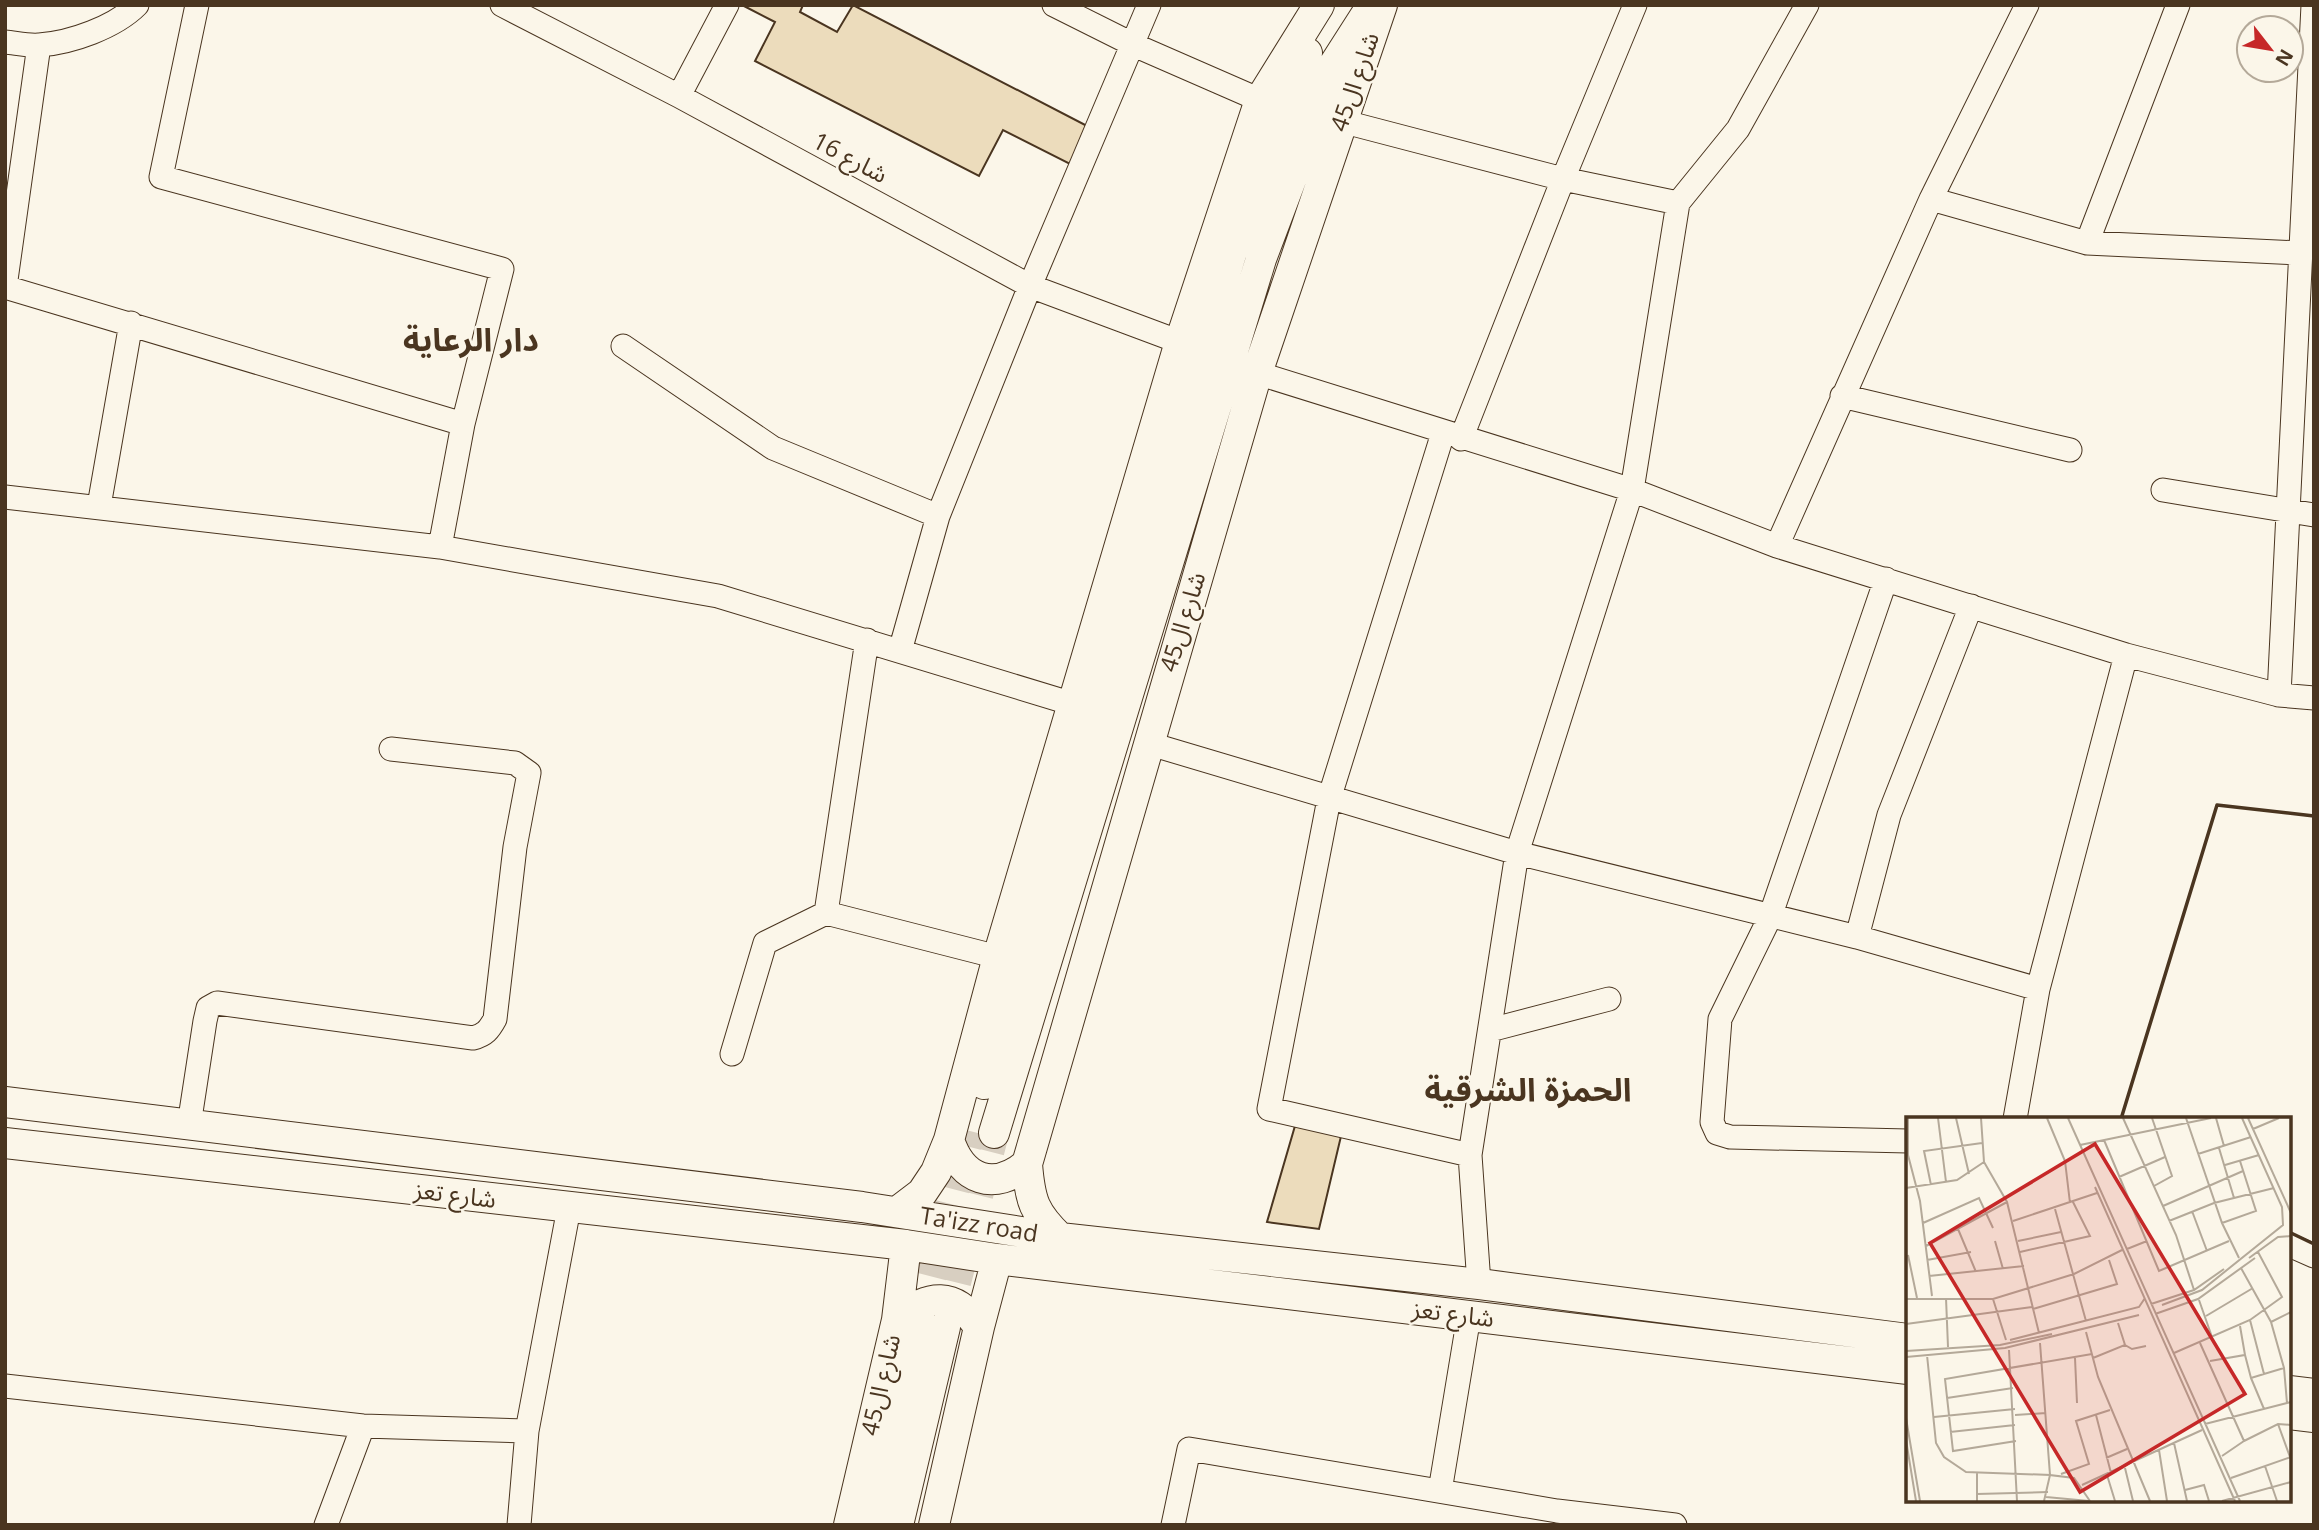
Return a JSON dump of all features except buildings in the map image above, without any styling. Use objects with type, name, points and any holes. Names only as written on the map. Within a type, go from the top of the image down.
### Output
[{"type":"main road","name":"شارع ال45","points":[[971,1135],[998,957],[1180,342],[1260,100],[1319,5]]},
{"type":"main road","name":"شارع ال45","points":[[971,1135],[1231,254],[1293,83],[1329,5]]},
{"type":"main road","name":"شارع ال45","points":[[897,1212],[922,1193],[936,1172],[971,1135],[1261,259],[1335,63],[1371,5]]},
{"type":"main road","name":"شارع ال45","points":[[1060,1238],[1038,1216],[1029,1190],[1027,1164],[1147,743],[1257,373],[1382,5]]},
{"type":"main road","name":"شارع تعز","points":[[5,1102],[897,1212]]},
{"type":"main road","points":[[971,1135],[954,1157],[965,1170],[981,1178],[998,1180],[1015,1175],[1027,1164]]},
{"type":"main road","name":"شارع تعز","points":[[5,1143],[906,1245]]},
{"type":"main road","name":"Ta'izz road","points":[[897,1212],[1060,1238]]},
{"type":"main road","name":"شارع تعز","points":[[1060,1238],[1479,1284],[1906,1339]]},
{"type":"main road","name":"شارع ال45","points":[[898,1525],[921,1322],[906,1245]]},
{"type":"main road","name":"Ta'izz road","points":[[906,1245],[998,1259]]},
{"type":"main road","points":[[934,1525],[979,1327],[998,1259]]},
{"type":"main road","name":"شارع تعز","points":[[998,1259],[1906,1369]]},
{"type":"main road","points":[[921,1322],[915,1305],[929,1300],[944,1300],[958,1305],[979,1327]]},
{"type":"main road","name":"شارع ال45","points":[[849,1525],[921,1322]]},
{"type":"main road","name":"شارع ال45","points":[[873,1525],[921,1322]]},
{"type":"main road","points":[[2291,1391],[2314,1394]]},
{"type":"main road","points":[[2291,1415],[2314,1417]]},
{"type":"street","points":[[5,42],[39,46],[80,35],[125,17],[137,5]]},
{"type":"street","points":[[197,5],[161,177],[502,269],[463,424],[440,547]]},
{"type":"street","name":"شارع 16","points":[[502,5],[679,96],[1030,286],[1180,342]]},
{"type":"street","points":[[679,96],[727,5]]},
{"type":"street","points":[[1054,5],[1134,45],[1260,100]]},
{"type":"street","points":[[900,651],[938,516],[1030,286],[1149,5]]},
{"type":"street","points":[[1470,1155],[1269,1109],[1329,799],[1452,436],[1563,179],[1634,5]]},
{"type":"street","points":[[1479,1284],[1470,1155],[1517,853],[1632,490],[1678,203],[1738,129],[1807,5]]},
{"type":"street","points":[[1776,546],[1931,199],[2027,5]]},
{"type":"street","points":[[2087,243],[2178,5]]},
{"type":"street","points":[[2279,695],[2313,5]]},
{"type":"street","points":[[39,46],[5,287],[463,424]]},
{"type":"street","points":[[1341,121],[1563,179],[1678,203]]},
{"type":"street","points":[[1931,199],[2087,243],[2299,253]]},
{"type":"street","points":[[100,506],[131,323]]},
{"type":"street","points":[[623,346],[774,448],[938,516]]},
{"type":"street","points":[[1257,373],[1632,490],[1776,546],[2126,655],[2279,695],[2314,698]]},
{"type":"street","points":[[1842,396],[2070,450]]},
{"type":"street","points":[[2163,490],[2314,515]]},
{"type":"street","points":[[5,497],[440,547],[718,596],[1073,704]]},
{"type":"street","points":[[1886,579],[1770,917],[1720,1019],[1712,1122],[1717,1133],[1730,1137],[1906,1142]]},
{"type":"street","points":[[1857,937],[1889,815],[1970,607]]},
{"type":"street","points":[[826,913],[867,640]]},
{"type":"street","points":[[2015,1117],[2038,989],[2126,655]]},
{"type":"street","points":[[1147,743],[1517,853],[1857,937],[2038,989]]},
{"type":"street","points":[[189,1125],[205,1021],[208,1008],[217,1003],[473,1038],[483,1036],[495,1019],[515,847],[529,773],[515,763],[391,748]]},
{"type":"street","points":[[732,1054],[765,943],[826,913],[998,957]]},
{"type":"street","points":[[1490,1030],[1609,999]]},
{"type":"street","points":[[519,1525],[527,1431],[569,1208]]},
{"type":"street","points":[[2291,1246],[2314,1256]]},
{"type":"street","points":[[1440,1491],[1469,1316]]},
{"type":"street","points":[[5,1386],[363,1426],[527,1431]]},
{"type":"street","points":[[326,1525],[363,1426]]},
{"type":"street","points":[[1173,1525],[1189,1449],[1557,1511],[1675,1525]]},
{"type":"tunnel","points":[[920,1320],[970,1131]]},
{"type":"tunnel","points":[[945,1326],[994,1133]]},
{"type":"wall","points":[[2122,1117],[2217,805],[2314,816]]},
{"type":"wall","points":[[2291,1233],[2314,1244]]},
{"type":"district","name":"دار الرعاية","points":[[471,340]]},
{"type":"district","name":"الحمزة الشرقية","points":[[1528,1090]]}]
